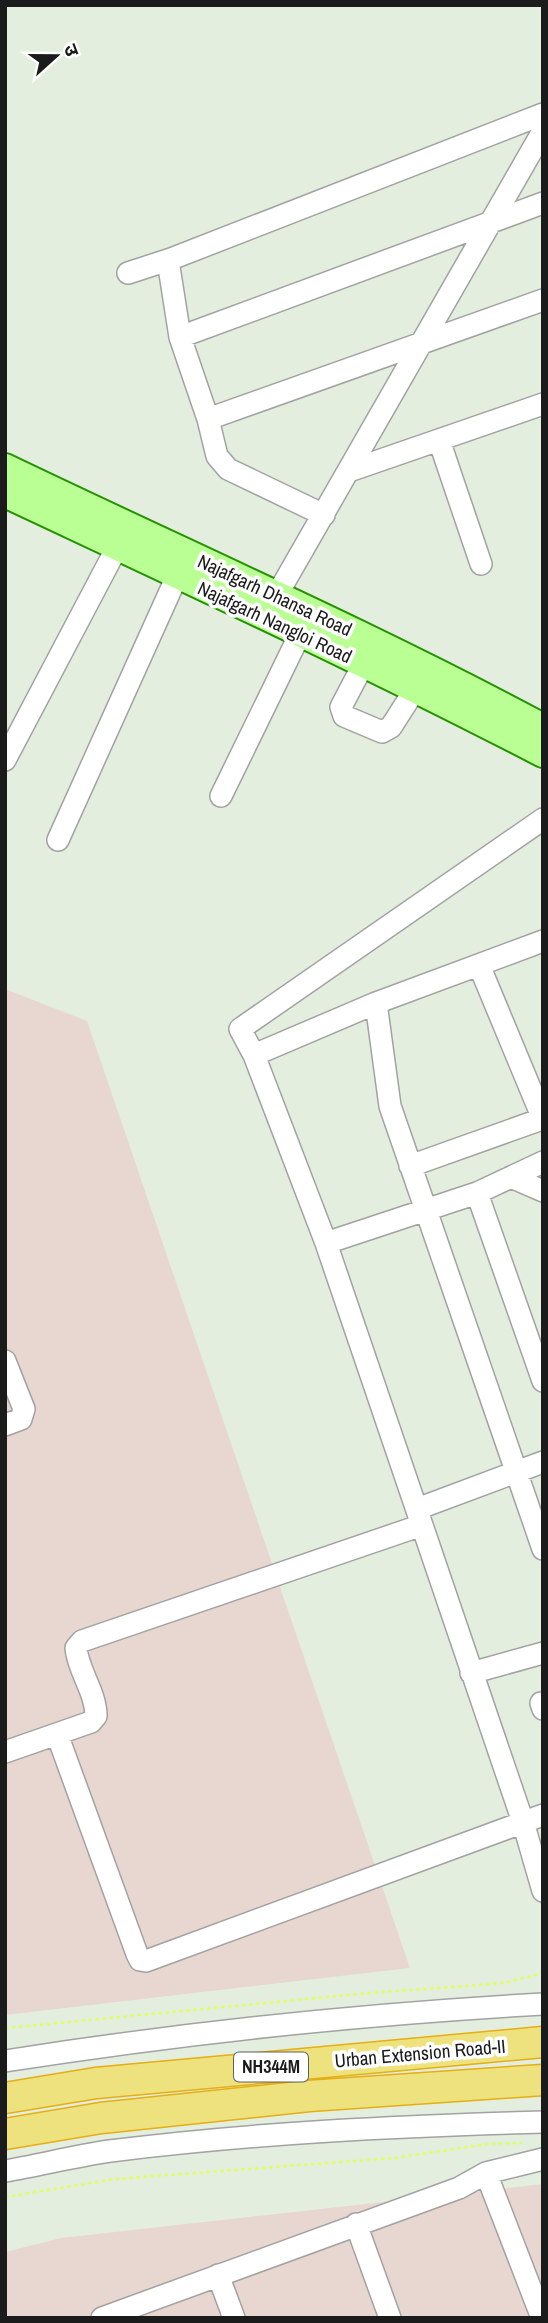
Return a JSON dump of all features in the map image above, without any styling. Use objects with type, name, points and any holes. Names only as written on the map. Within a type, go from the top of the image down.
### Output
[{"type":"highway","name":"Urban Extension Road-II","points":[[5,2098],[96,2083],[541,2041]]},
{"type":"highway","name":"Urban Extension Road-II","points":[[5,2134],[102,2118],[309,2096],[539,2081]]},
{"type":"main road","name":"Najafgarh Dhansa Road","points":[[5,467],[123,536],[271,605],[362,654],[473,704],[543,727]]},
{"type":"main road","name":"Najafgarh Nangloi Road","points":[[5,494],[123,536],[177,576],[271,605],[300,632],[362,654],[416,688],[473,704],[543,754]]},
{"type":"street","points":[[128,274],[543,114]]},
{"type":"street","points":[[271,605],[543,131]]},
{"type":"street","points":[[180,337],[543,203]]},
{"type":"street","points":[[171,259],[169,267],[180,337],[208,419],[217,456],[223,465],[324,515]]},
{"type":"street","points":[[208,419],[543,300]]},
{"type":"street","points":[[349,471],[543,404]]},
{"type":"street","points":[[439,440],[481,564]]},
{"type":"street","points":[[5,760],[123,536]]},
{"type":"street","points":[[58,840],[177,576]]},
{"type":"street","points":[[221,796],[300,632]]},
{"type":"street","points":[[362,654],[341,707],[345,716],[382,732],[391,727],[416,688]]},
{"type":"street","points":[[543,819],[240,1029],[254,1055],[326,1243],[471,1672],[533,1819],[543,1891]]},
{"type":"street","points":[[254,1055],[376,1003],[543,941]]},
{"type":"street","points":[[410,1166],[542,1119],[479,965]]},
{"type":"street","points":[[376,1003],[387,1095],[424,1211],[543,1549]]},
{"type":"street","points":[[326,1243],[477,1193],[543,1162]]},
{"type":"street","points":[[511,1177],[543,1191]]},
{"type":"street","points":[[477,1193],[543,1381]]},
{"type":"street","points":[[5,1361],[24,1409],[21,1419],[5,1425]]},
{"type":"street","points":[[5,1752],[91,1722],[96,1716],[96,1707],[77,1659],[76,1647],[82,1641],[419,1517],[543,1462]]},
{"type":"street","points":[[471,1672],[543,1653]]},
{"type":"street","points":[[58,1734],[140,1960],[146,1961],[533,1819]]},
{"type":"street","points":[[5,2061],[122,2042],[474,2008],[543,2004]]},
{"type":"street","points":[[5,2171],[108,2152],[213,2140],[409,2125],[543,2122]]},
{"type":"street","points":[[102,2318],[459,2188],[536,2151]]},
{"type":"street","points":[[486,2173],[542,2318]]},
{"type":"street","points":[[356,2224],[390,2318]]},
{"type":"street","points":[[218,2275],[234,2318]]},
{"type":"path","points":[[5,2028],[369,1993],[504,1983],[543,1973]]},
{"type":"path","points":[[5,2197],[115,2179],[394,2158],[488,2144],[536,2151]]},
{"type":"shaded area","points":[[5,989],[87,1021],[410,1968],[5,2015]]},
{"type":"shaded area","points":[[543,2184],[543,2318],[5,2318],[5,2252],[61,2238]]}]
